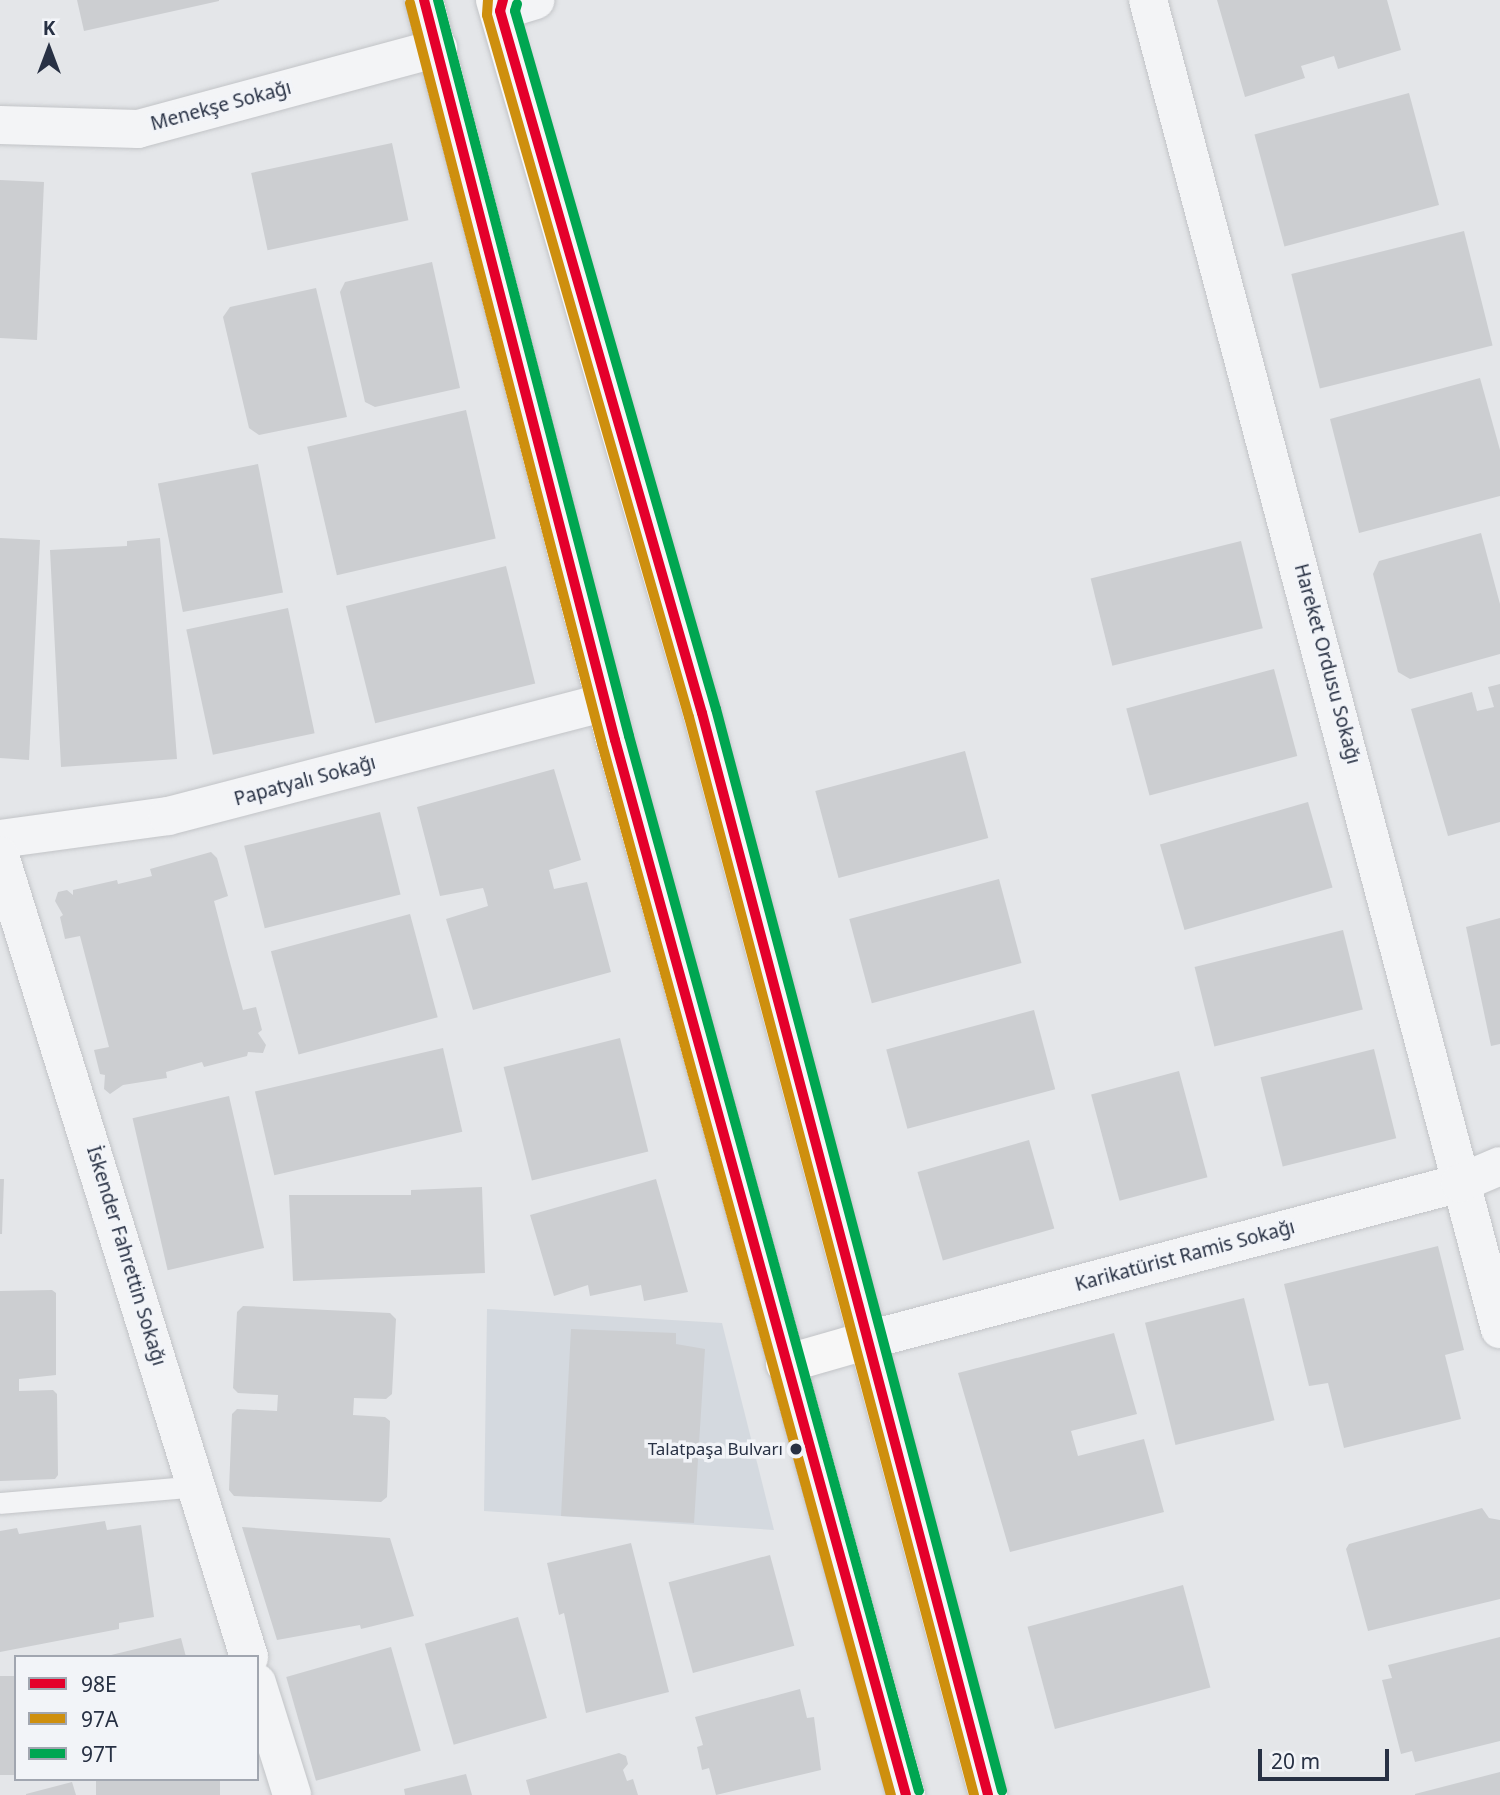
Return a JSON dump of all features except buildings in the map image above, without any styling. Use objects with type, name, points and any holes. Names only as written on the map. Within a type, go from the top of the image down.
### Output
[{"type":"main road","points":[[424,0],[606,702],[785,1364],[906,1795]]},
{"type":"main road","points":[[508,3],[702,713],[988,1795]]},
{"type":"main road","points":[[785,1364],[868,1340]]},
{"type":"street","name":"Hareket Ordusu Sokağı","points":[[1148,0],[1346,733],[1460,1183],[1500,1329]]},
{"type":"street","name":"Menekşe Sokağı","points":[[0,124],[138,129],[438,48]]},
{"type":"street","name":"Papatyalı Sokağı","points":[[0,839],[168,816],[606,702]]},
{"type":"street","name":"İskender Fahrettin Sokağı","points":[[0,856],[248,1655]]},
{"type":"street","name":"Karikatürist Ramis Sokağı","points":[[868,1340],[1460,1183],[1500,1167]]},
{"type":"street","points":[[259,1689],[292,1795]]},
{"type":"lane","points":[[0,1503],[197,1486]]},
{"type":"shaded area","points":[[487,1309],[722,1323],[774,1530],[484,1511]]},
{"type":"transit line","name":"98E","points":[[424,0],[615,740],[906,1795]]},
{"type":"transit line","name":"97T","points":[[438,0],[629,736],[919,1791]]},
{"type":"transit line","name":"97A","points":[[488,0],[487,15],[689,717],[974,1795]]},
{"type":"transit line","name":"98E","points":[[503,0],[500,11],[702,713],[988,1795]]},
{"type":"transit line","name":"97A","points":[[410,3],[602,744],[891,1795]]},
{"type":"transit line","name":"97T","points":[[517,4],[515,11],[716,709],[1002,1791]]},
{"type":"place","name":"Talatpaşa Bulvarı","points":[[796,1449]]}]
